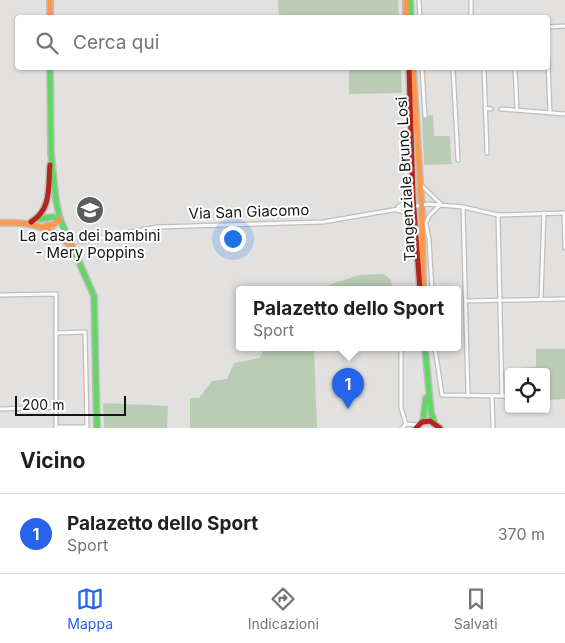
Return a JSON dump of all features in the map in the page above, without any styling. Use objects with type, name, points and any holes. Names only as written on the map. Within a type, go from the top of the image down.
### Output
[{"type":"main road","points":[[50,0],[50,15]]},
{"type":"main road","points":[[406,0],[406,15]]},
{"type":"main road","points":[[410,0],[410,15]]},
{"type":"main road","points":[[50,70],[51,154],[54,190],[60,219],[75,249],[94,296],[97,428]]},
{"type":"main road","name":"Tangenziale Bruno Losi","points":[[409,70],[413,184],[422,233],[422,286]]},
{"type":"main road","name":"Tangenziale Bruno Losi","points":[[413,70],[419,179],[416,228],[422,286]]},
{"type":"main road","points":[[37,219],[47,206],[51,154]]},
{"type":"main road","points":[[31,222],[37,219],[52,217],[60,219]]},
{"type":"main road","points":[[45,226],[53,225],[60,219]]},
{"type":"main road","points":[[0,223],[31,222],[45,226],[54,230],[75,249]]},
{"type":"main road","points":[[424,351],[431,412],[434,422],[440,428]]},
{"type":"main road","points":[[419,425],[427,405],[424,351]]},
{"type":"main road","points":[[419,425],[434,422]]},
{"type":"street","points":[[419,0],[420,15]]},
{"type":"street","points":[[471,0],[471,15]]},
{"type":"street","points":[[550,27],[565,26]]},
{"type":"street","points":[[422,70],[425,116]]},
{"type":"street","points":[[453,70],[458,160]]},
{"type":"street","points":[[484,70],[487,153]]},
{"type":"street","points":[[516,70],[517,110]]},
{"type":"street","points":[[548,70],[550,113]]},
{"type":"street","points":[[485,108],[491,108]]},
{"type":"street","points":[[502,108],[565,114]]},
{"type":"street","points":[[419,179],[426,192],[441,204],[433,210],[422,233]]},
{"type":"street","points":[[388,210],[404,203],[413,184]]},
{"type":"street","name":"Via San Giacomo","points":[[80,242],[157,227],[323,222],[418,205],[441,204],[498,215],[564,213]]},
{"type":"street","points":[[463,207],[468,396]]},
{"type":"street","points":[[388,210],[404,212],[416,228]]},
{"type":"street","points":[[564,213],[565,248]]},
{"type":"street","points":[[541,299],[544,214]]},
{"type":"street","points":[[435,351],[442,395],[502,396],[498,215]]},
{"type":"street","points":[[426,224],[429,239],[432,286]]},
{"type":"street","points":[[0,295],[56,294],[56,333],[57,407],[56,427],[87,427],[85,332],[56,333]]},
{"type":"street","points":[[466,301],[565,299]]},
{"type":"street","points":[[401,351],[401,408],[406,424]]},
{"type":"street","points":[[492,396],[493,428]]},
{"type":"street","points":[[0,409],[57,407]]},
{"type":"street","points":[[402,428],[406,424],[419,425]]},
{"type":"green space","points":[[278,0],[398,0],[399,15],[279,15]]},
{"type":"green space","points":[[349,70],[401,70],[402,93],[349,94]]},
{"type":"green space","points":[[433,115],[434,136],[450,136],[451,162],[453,164],[424,165],[422,116]]},
{"type":"green space","points":[[384,274],[391,280],[392,286],[329,286],[359,275]]},
{"type":"green space","points":[[536,349],[565,349],[565,399],[550,400],[550,368],[520,368],[536,367]]},
{"type":"green space","points":[[263,351],[314,351],[317,428],[190,428],[190,398],[199,398],[212,381],[227,379],[234,363],[260,358]]},
{"type":"green space","points":[[103,403],[168,406],[167,428],[104,428]]},
{"type":"traffic: fast","points":[[410,0],[411,15]]},
{"type":"traffic: fast","points":[[50,70],[51,154],[56,200],[60,219],[94,296],[97,428]]},
{"type":"traffic: fast","points":[[40,219],[52,217],[60,219]]},
{"type":"traffic: fast","points":[[425,351],[431,412],[434,422]]},
{"type":"traffic: fast","points":[[423,422],[426,398]]},
{"type":"traffic: slow","points":[[50,0],[50,15]]},
{"type":"traffic: slow","points":[[406,0],[406,15]]},
{"type":"traffic: slow","points":[[413,70],[422,212],[423,286]]},
{"type":"traffic: slow","points":[[46,226],[53,225],[60,219]]},
{"type":"traffic: slow","points":[[0,223],[20,223],[38,226],[55,233],[71,246]]},
{"type":"traffic: jam","points":[[409,70],[413,197],[420,286]]},
{"type":"traffic: jam","points":[[31,222],[38,217],[46,204],[50,165]]},
{"type":"traffic: jam","points":[[416,428],[422,422],[430,421],[440,428]]},
{"type":"place","name":"La casa dei bambini - Mery Poppins","points":[[90,210]]},
{"type":"place","name":"Palazetto dello Sport","points":[[348,409]]}]
